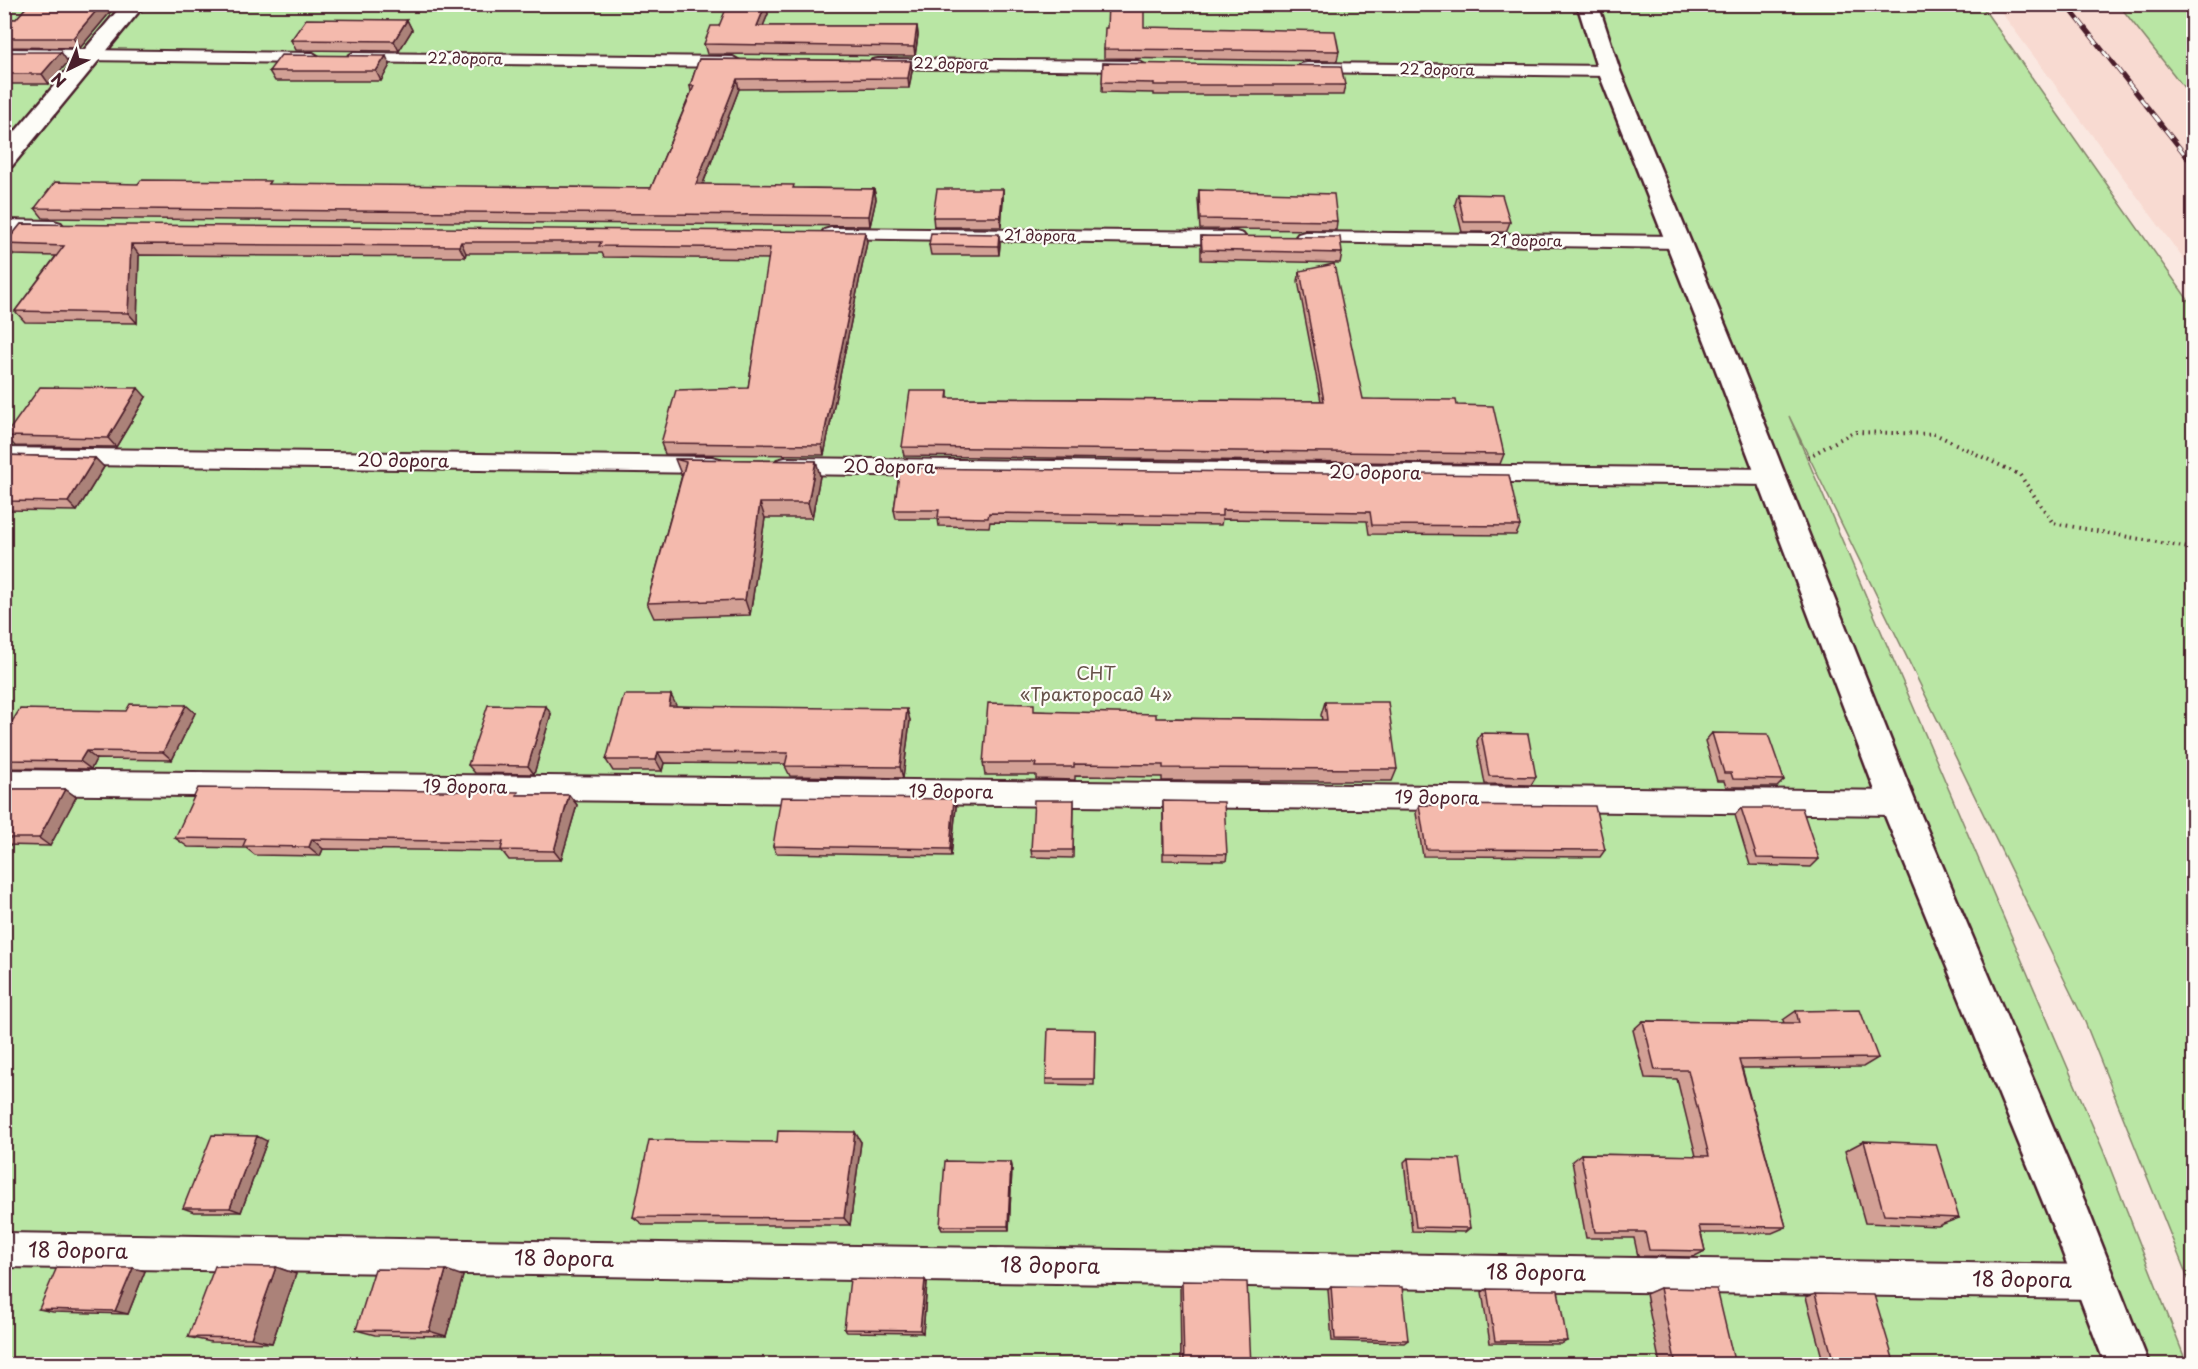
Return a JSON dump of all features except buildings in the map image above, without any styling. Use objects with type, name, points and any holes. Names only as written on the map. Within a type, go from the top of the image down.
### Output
[{"type":"street","points":[[4,161],[135,4]]},
{"type":"street","points":[[1587,4],[1609,71],[1773,477],[1898,803],[2096,1281],[2127,1365]]},
{"type":"lane","name":"22 дорога","points":[[4,54],[749,62]]},
{"type":"lane","name":"22 дорога","points":[[857,63],[1155,67]]},
{"type":"lane","name":"22 дорога","points":[[1287,68],[1609,71]]},
{"type":"lane","points":[[4,226],[76,227]]},
{"type":"lane","name":"21 дорога","points":[[806,234],[1261,238]]},
{"type":"lane","name":"21 дорога","points":[[1285,238],[1680,242]]},
{"type":"lane","name":"20 дорога","points":[[4,456],[734,465]]},
{"type":"lane","name":"20 дорога","points":[[769,465],[1773,477]]},
{"type":"lane","name":"19 дорога","points":[[4,782],[1898,803]]},
{"type":"lane","name":"18 дорога","points":[[4,1250],[2096,1281]]},
{"type":"path","points":[[1773,477],[1853,432],[1935,434],[2020,476],[2053,523],[2193,549]]},
{"type":"shaded area","points":[[1996,5],[2119,5],[2193,99],[2193,272]]},
{"type":"green space","name":"СНТ «Тракторосад 4»","points":[[5,5],[1981,5],[2193,307],[2193,1291],[2085,1022],[1789,416],[2103,1150],[2187,1364],[5,1364]]},
{"type":"green space","points":[[2119,5],[2193,5],[2193,99]]},
{"type":"railway","points":[[2066,4],[2194,166]]}]
